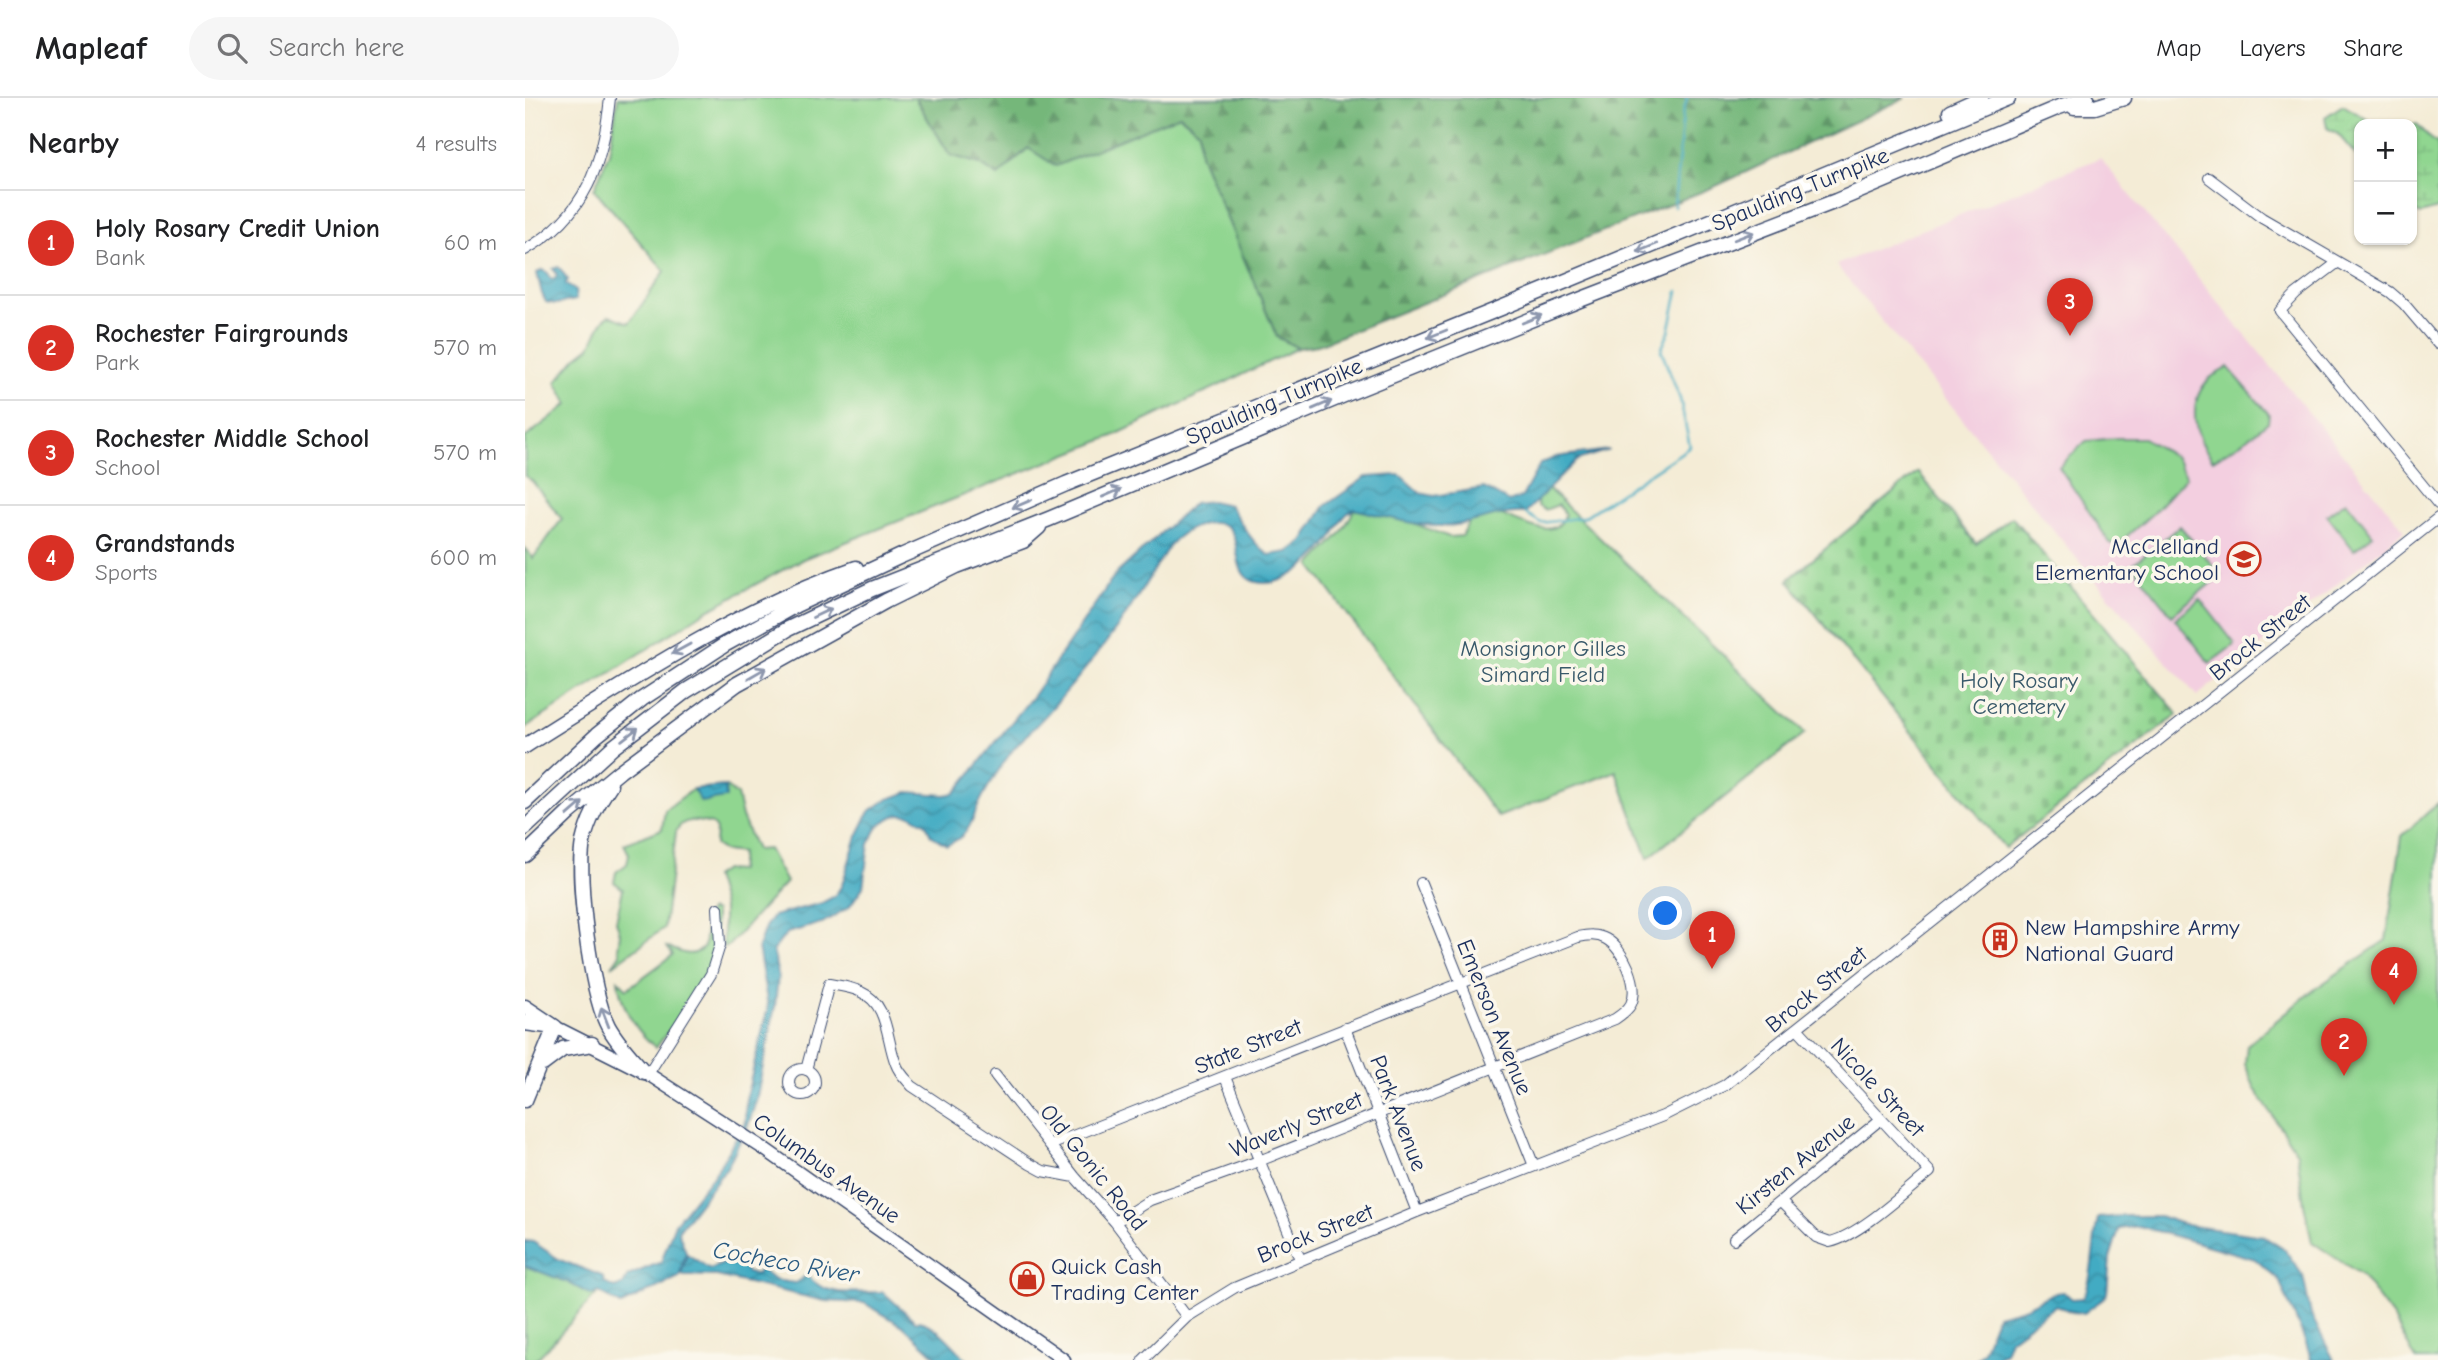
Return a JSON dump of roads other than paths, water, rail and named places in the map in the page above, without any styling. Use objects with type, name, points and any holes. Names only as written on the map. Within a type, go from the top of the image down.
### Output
[{"type":"highway","points":[[1868,156],[1922,125],[1981,98]]},
{"type":"highway","name":"Spaulding Turnpike","points":[[525,802],[597,735],[682,671],[759,624],[901,556],[1066,484],[2008,98]]},
{"type":"highway","name":"Spaulding Turnpike","points":[[525,828],[611,748],[686,691],[788,629],[872,589],[1049,519],[1349,393],[1594,294],[1836,201],[2059,107],[2087,98]]},
{"type":"highway","points":[[2059,107],[2095,107],[2124,98]]},
{"type":"highway","points":[[525,855],[619,771],[748,677],[886,601],[957,566],[1023,541],[1049,519]]},
{"type":"highway","points":[[525,746],[656,663],[772,601],[872,562],[901,556]]},
{"type":"highway","points":[[619,771],[596,807],[586,829],[582,867],[584,908],[596,982],[607,1024],[617,1041],[646,1073]]},
{"type":"highway","points":[[525,1007],[555,1027]]},
{"type":"highway","points":[[525,1023],[555,1027]]},
{"type":"highway","points":[[525,1100],[555,1027]]},
{"type":"highway","points":[[540,1067],[563,1049],[592,1045]]},
{"type":"main road","name":"Columbus Avenue","points":[[555,1027],[646,1073],[742,1135],[1064,1360]]},
{"type":"street","points":[[525,250],[559,225],[592,179],[603,151],[610,98]]},
{"type":"street","points":[[2209,178],[2262,218],[2397,298],[2438,344]]},
{"type":"street","points":[[2337,262],[2280,310],[2438,504]]},
{"type":"street","name":"Brock Street","points":[[1143,1360],[1187,1317],[1234,1288],[1417,1212],[1663,1116],[1708,1095],[1737,1077],[2438,519]]},
{"type":"street","name":"Emerson Avenue","points":[[1421,883],[1534,1166]]},
{"type":"street","points":[[646,1073],[711,974],[720,945],[718,908]]},
{"type":"street","name":"Waverly Street","points":[[1115,1222],[1150,1200],[1259,1161],[1620,1016],[1631,1003],[1633,994],[1625,962],[1615,945],[1607,939],[1588,935],[1461,984]]},
{"type":"street","points":[[806,1070],[829,984],[862,992],[877,1004],[887,1028],[899,1072],[912,1086],[1030,1164],[1043,1171],[1075,1177]]},
{"type":"street","name":"State Street","points":[[1050,1145],[1461,984]]},
{"type":"street","name":"Park Avenue","points":[[1345,1028],[1417,1212]]},
{"type":"street","name":"Nicole Street","points":[[1781,1202],[1816,1237],[1830,1242],[1873,1217],[1930,1172],[1797,1028]]},
{"type":"street","name":"Old Gonic Road","points":[[995,1075],[1075,1177],[1115,1222],[1187,1317]]},
{"type":"street","points":[[1225,1077],[1300,1259]]},
{"type":"street","name":"Kirsten Avenue","points":[[1734,1239],[1881,1119]]},
{"type":"water","points":[[559,267],[568,280],[565,284],[575,290],[576,300],[556,304],[546,302],[537,273],[542,270],[548,273],[551,279],[555,278],[557,274],[553,269]]},
{"type":"water","points":[[1609,450],[1577,460],[1525,513],[1434,526],[1354,509],[1345,515],[1329,541],[1314,558],[1295,573],[1275,582],[1253,581],[1245,576],[1240,567],[1234,538],[1230,530],[1223,525],[1204,524],[1181,534],[1167,548],[1124,617],[1095,657],[1012,751],[989,785],[962,836],[947,845],[931,835],[926,824],[910,815],[899,814],[890,818],[878,826],[869,844],[863,887],[849,907],[822,923],[787,933],[773,950],[778,976],[775,1006],[756,1101],[748,1125],[727,1167],[678,1231],[686,1252],[679,1277],[621,1305],[599,1292],[591,1295],[567,1282],[525,1266],[525,1241],[533,1242],[560,1260],[602,1276],[605,1283],[614,1288],[623,1285],[628,1276],[661,1262],[675,1223],[716,1172],[745,1122],[746,1099],[768,1007],[758,947],[765,927],[773,916],[822,903],[835,896],[842,885],[857,836],[869,812],[886,800],[908,792],[945,795],[955,793],[1035,693],[1115,575],[1194,503],[1211,501],[1229,505],[1252,539],[1269,555],[1288,552],[1303,541],[1325,506],[1366,477],[1400,475],[1420,493],[1434,496],[1484,488],[1509,502],[1522,497],[1540,464],[1556,457]]},
{"type":"water","points":[[725,786],[726,798],[701,802],[693,789]]},
{"type":"water","points":[[2159,1216],[2186,1225],[2263,1236],[2285,1250],[2303,1276],[2311,1315],[2334,1360],[2311,1360],[2279,1280],[2255,1259],[2139,1226],[2119,1229],[2110,1258],[2107,1293],[2103,1299],[2084,1313],[2072,1312],[2056,1305],[2010,1339],[2005,1352],[1992,1360],[1975,1360],[1983,1351],[1997,1315],[2031,1305],[2058,1292],[2064,1292],[2072,1299],[2083,1298],[2089,1282],[2098,1218]]},
{"type":"water","points":[[687,1254],[710,1269],[727,1262],[744,1268],[747,1273],[757,1274],[760,1269],[774,1280],[795,1283],[807,1275],[814,1282],[832,1290],[852,1293],[883,1292],[915,1321],[937,1330],[967,1360],[940,1360],[903,1326],[864,1303],[825,1301],[717,1276],[681,1275]]},
{"type":"waterway","points":[[1674,207],[1687,98]]},
{"type":"waterway","points":[[1525,513],[1541,523],[1584,517],[1690,447],[1680,399],[1661,350],[1669,332],[1678,291]]},
{"type":"place","name":"Rochester Middle School","points":[[2070,336]]},
{"type":"place","name":"McClelland Elementary School","points":[[2244,559]]},
{"type":"place","name":"New Hampshire Army National Guard","points":[[2000,940]]},
{"type":"place","name":"Holy Rosary Credit Union","points":[[1712,969]]},
{"type":"place","name":"Grandstands","points":[[2394,1005]]},
{"type":"place","name":"Rochester Fairgrounds","points":[[2344,1076]]},
{"type":"place","name":"Quick Cash Trading Center","points":[[1027,1279]]},
{"type":"park label","name":"Monsignor Gilles Simard Field","points":[[1543,661]]},
{"type":"park label","name":"Holy Rosary Cemetery","points":[[2019,693]]},
{"type":"water label","name":"Cocheco River","points":[[786,1262]]}]
